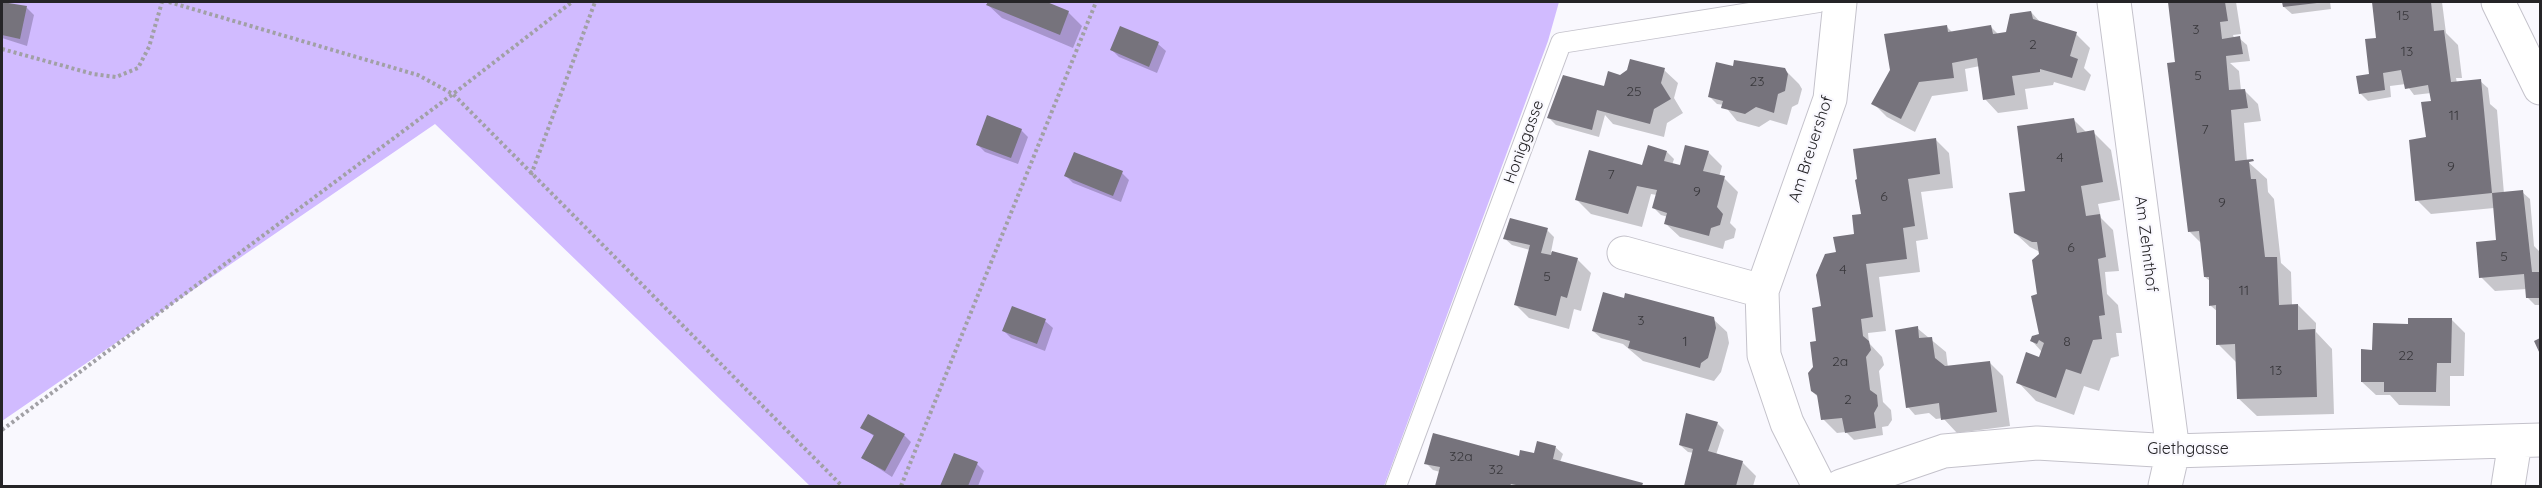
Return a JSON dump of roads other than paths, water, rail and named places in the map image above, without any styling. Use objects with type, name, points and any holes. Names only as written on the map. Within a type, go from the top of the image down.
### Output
[{"type":"street","name":"Am Breuershof","points":[[1819,486],[1787,423],[1764,355],[1762,291],[1830,99],[1840,2]]},
{"type":"street","name":"Am Zehnthof","points":[[2114,2],[2173,451],[2165,486]]},
{"type":"street","points":[[2498,2],[2541,88]]},
{"type":"street","points":[[1624,253],[1762,291]]},
{"type":"street","points":[[2508,486],[2528,441]]},
{"type":"street","name":"Giethgasse","points":[[1841,486],[1944,451],[2037,444],[2173,451],[2528,441]]},
{"type":"lane","name":"Honiggasse","points":[[1396,486],[1561,43],[1820,2]]}]
